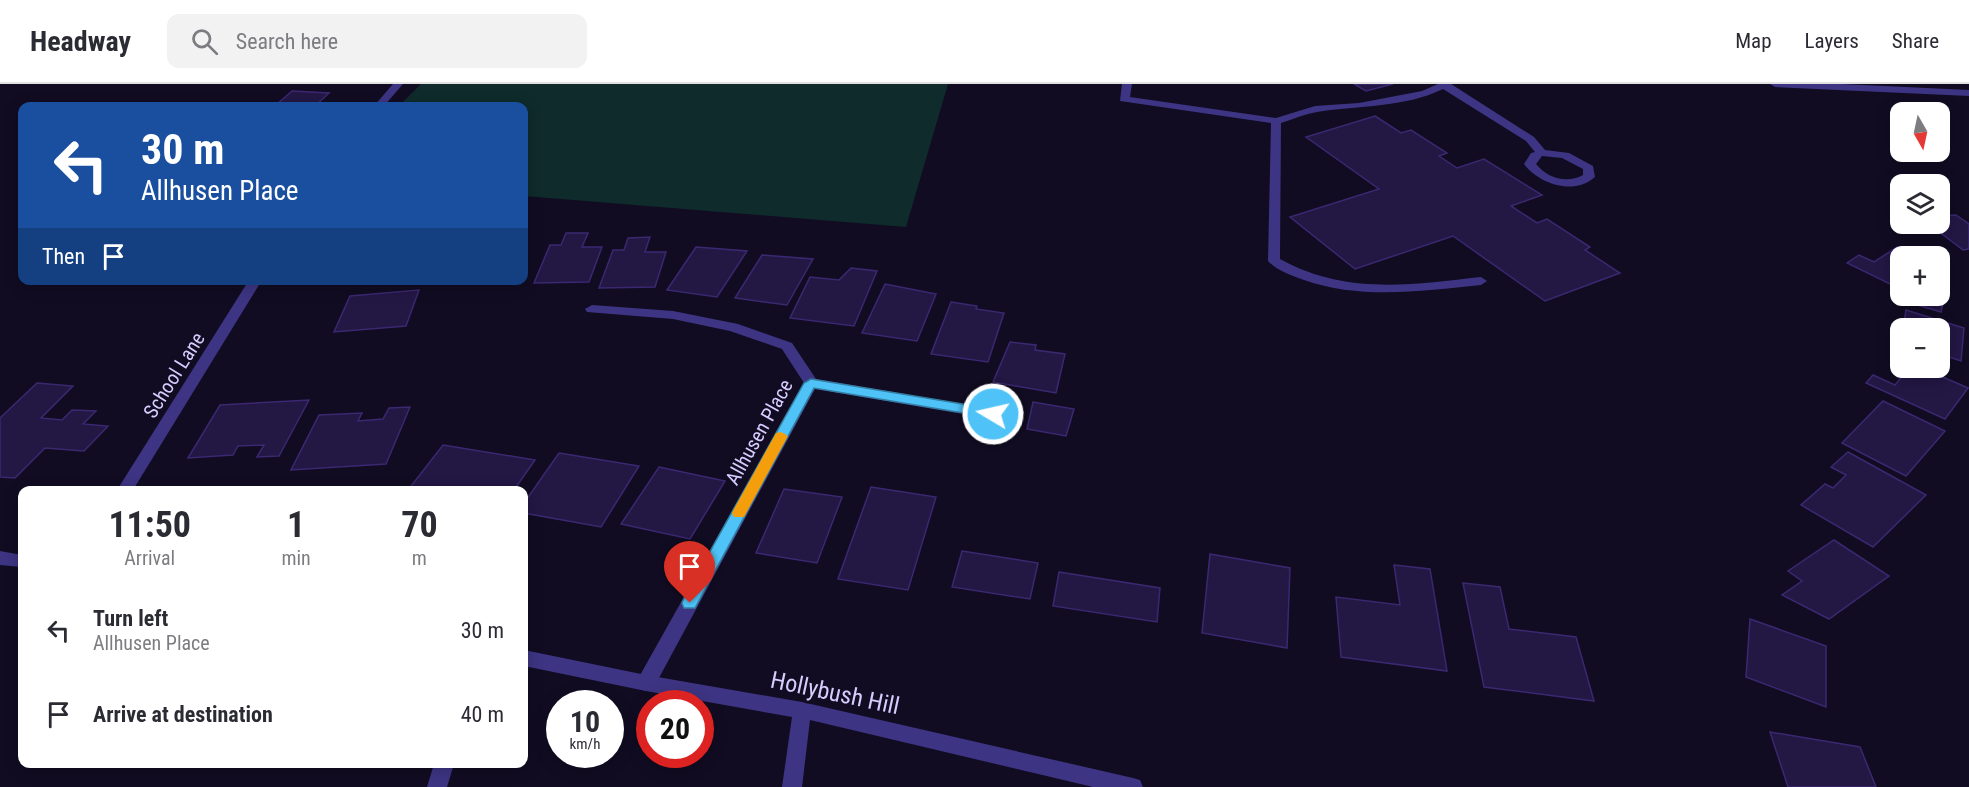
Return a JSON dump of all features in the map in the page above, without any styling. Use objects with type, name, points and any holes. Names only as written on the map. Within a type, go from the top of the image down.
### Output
[{"type":"street","points":[[382,102],[398,84]]},
{"type":"street","points":[[1127,84],[1124,99],[1276,121],[1316,109],[1359,106],[1425,94],[1445,85],[1530,140],[1542,153],[1575,158],[1589,168],[1589,177],[1579,183],[1569,183],[1539,174],[1530,164],[1535,155],[1542,153]]},
{"type":"street","points":[[1775,84],[1969,93]]},
{"type":"street","points":[[1276,121],[1274,261],[1297,276],[1357,288],[1406,289],[1481,281]]},
{"type":"street","name":"School Lane","points":[[127,486],[253,285]]},
{"type":"street","name":"Allhusen Place","points":[[592,309],[673,315],[733,327],[787,346],[811,383],[646,683]]},
{"type":"street","points":[[811,383],[993,414]]},
{"type":"street","points":[[0,558],[18,560]]},
{"type":"street","name":"Hollybush Hill","points":[[528,659],[646,683],[802,710],[1133,787]]},
{"type":"street","points":[[792,787],[802,710]]},
{"type":"street","points":[[437,787],[443,768]]},
{"type":"green space","points":[[421,84],[948,84],[906,227],[528,196],[528,102],[403,102]]},
{"type":"building","points":[[1354,84],[1393,84],[1366,91]]},
{"type":"building","points":[[292,91],[329,93],[319,102],[280,102]]},
{"type":"building","points":[[1375,116],[1401,133],[1411,130],[1447,153],[1439,156],[1457,168],[1484,159],[1542,195],[1511,206],[1537,223],[1547,219],[1590,247],[1585,250],[1620,273],[1545,301],[1453,236],[1355,269],[1290,217],[1379,189],[1306,137]]},
{"type":"building","points":[[1950,215],[1956,215],[1969,224],[1969,249],[1963,250],[1942,234],[1950,234]]},
{"type":"building","points":[[566,233],[588,233],[582,247],[602,247],[589,282],[534,283],[550,245],[561,245]]},
{"type":"building","points":[[650,237],[645,252],[666,252],[655,287],[599,288],[613,250],[624,250],[628,238]]},
{"type":"building","points":[[696,247],[747,251],[717,297],[667,290]]},
{"type":"building","points":[[1890,252],[1890,284],[1847,263],[1859,255],[1874,262]]},
{"type":"building","points":[[762,255],[813,259],[787,305],[735,298]]},
{"type":"building","points":[[851,268],[877,271],[854,326],[790,318],[810,277],[839,280]]},
{"type":"building","points":[[885,284],[936,294],[917,341],[862,333]]},
{"type":"building","points":[[419,290],[406,326],[334,332],[350,296]]},
{"type":"building","points":[[951,302],[1004,313],[988,362],[931,354]]},
{"type":"building","points":[[1921,306],[1942,306],[1941,312]]},
{"type":"building","points":[[1906,310],[1932,318],[1905,318]]},
{"type":"building","points":[[1950,324],[1964,328],[1961,361],[1950,357]]},
{"type":"building","points":[[1010,342],[1036,345],[1035,350],[1065,354],[1056,393],[993,382]]},
{"type":"building","points":[[1873,375],[1895,385],[1901,378],[1945,378],[1968,388],[1945,419],[1866,383]]},
{"type":"building","points":[[37,383],[73,386],[41,418],[62,420],[72,410],[96,411],[83,424],[108,426],[84,451],[45,448],[15,478],[0,477],[0,418]]},
{"type":"building","points":[[309,400],[279,456],[257,457],[264,445],[238,446],[233,455],[188,458],[220,405]]},
{"type":"building","points":[[1883,401],[1945,431],[1906,476],[1842,443]]},
{"type":"building","points":[[1033,402],[1074,409],[1066,436],[1027,429]]},
{"type":"building","points":[[410,407],[386,464],[291,470],[319,415],[362,413],[358,421],[383,419],[389,408]]},
{"type":"building","points":[[443,445],[535,460],[517,486],[411,486]]},
{"type":"building","points":[[1848,452],[1926,495],[1873,547],[1801,505],[1825,484],[1833,488],[1846,475],[1831,467]]},
{"type":"building","points":[[559,453],[639,466],[601,527],[528,514],[528,497]]},
{"type":"building","points":[[659,467],[725,481],[690,539],[621,524]]},
{"type":"building","points":[[871,487],[936,497],[908,590],[838,579]]},
{"type":"building","points":[[784,489],[842,497],[817,563],[756,553]]},
{"type":"building","points":[[1834,540],[1889,576],[1829,619],[1782,595],[1802,581],[1788,571]]},
{"type":"building","points":[[962,551],[1038,563],[1030,599],[952,587]]},
{"type":"building","points":[[1210,554],[1290,568],[1287,648],[1202,633]]},
{"type":"building","points":[[1394,565],[1430,569],[1447,671],[1341,657],[1336,597],[1400,605]]},
{"type":"building","points":[[1059,572],[1160,588],[1157,622],[1053,606]]},
{"type":"building","points":[[1463,583],[1500,587],[1509,629],[1576,637],[1594,701],[1484,687]]},
{"type":"building","points":[[1750,619],[1826,646],[1826,707],[1746,677]]},
{"type":"building","points":[[1770,732],[1860,747],[1876,787],[1788,787]]},
{"type":"slow traffic","points":[[739,513],[781,436]]},
{"type":"route","points":[[690,603],[811,383],[993,414]]}]
